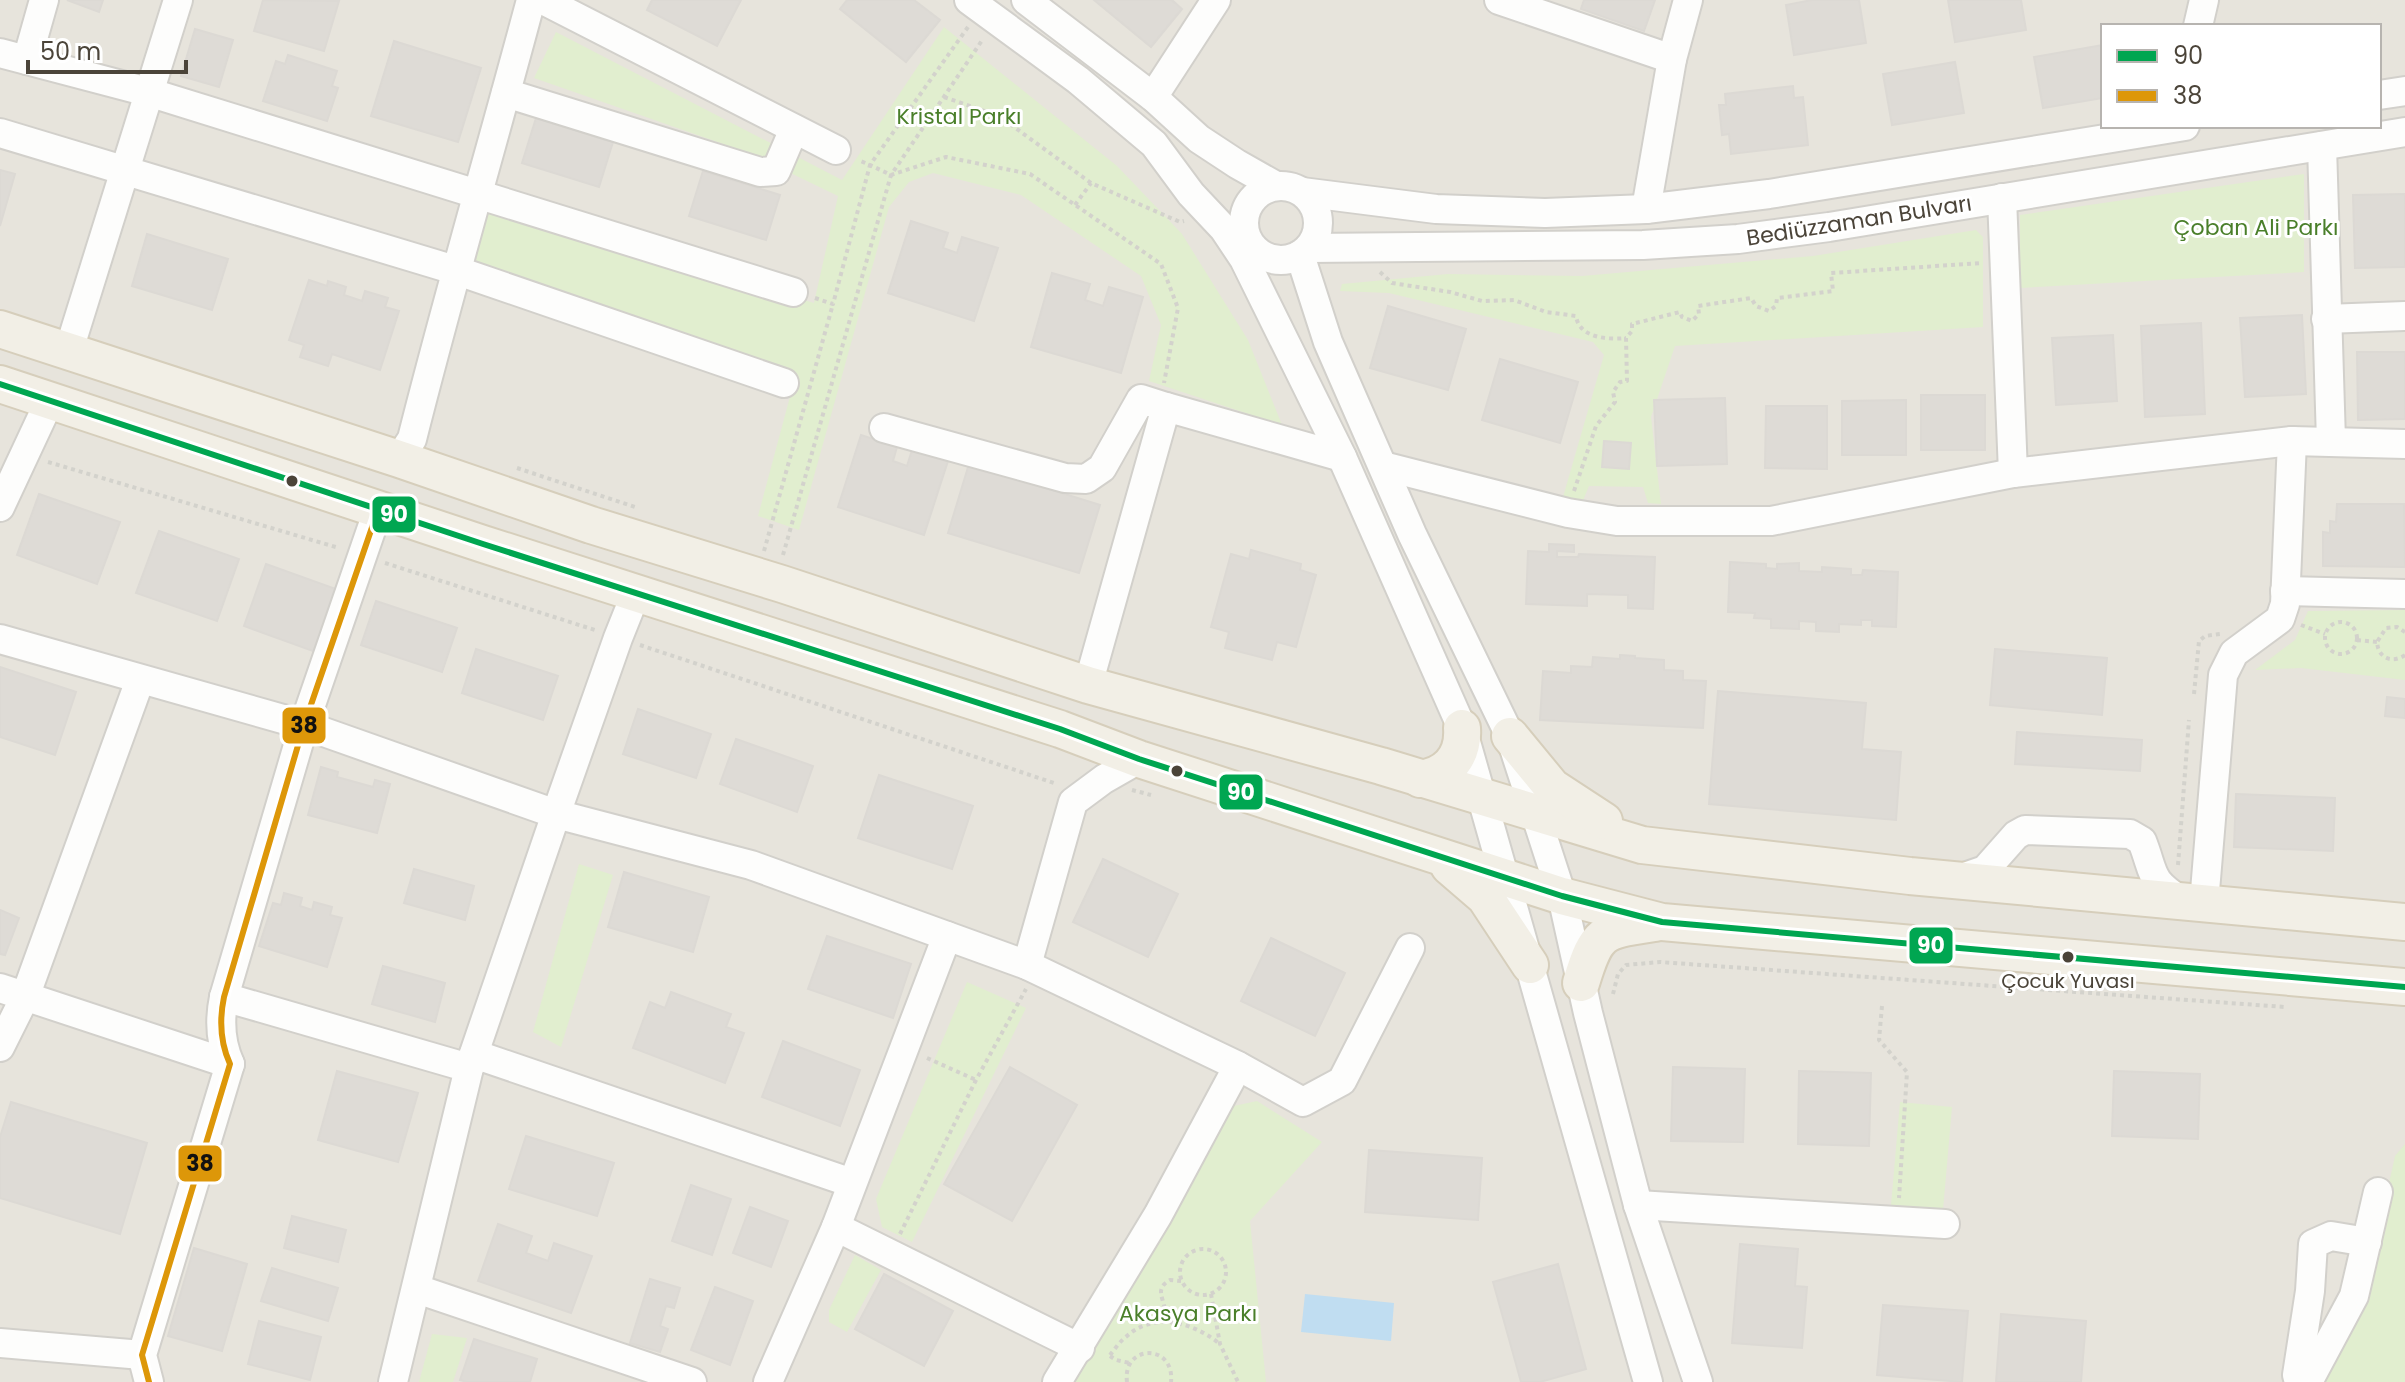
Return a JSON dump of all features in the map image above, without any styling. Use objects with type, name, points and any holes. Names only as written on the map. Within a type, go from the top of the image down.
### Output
[{"type":"main road","points":[[0,329],[591,525],[1088,685],[1642,845],[1955,881],[2188,892],[2405,922]]},
{"type":"main road","points":[[0,384],[1562,896],[1662,922],[2405,987]]},
{"type":"main road","points":[[1420,779],[1432,777],[1452,765],[1462,743],[1462,728]]},
{"type":"main road","points":[[1510,736],[1562,795],[1623,832],[1664,848]]},
{"type":"main road","points":[[1412,847],[1457,871],[1485,897],[1530,965]]},
{"type":"main road","points":[[1597,988],[1591,950],[1603,936],[1619,929],[1662,922]]},
{"type":"street","points":[[44,0],[14,56],[148,92],[793,292]]},
{"type":"street","points":[[68,353],[178,0]]},
{"type":"street","points":[[399,459],[412,439],[455,270],[479,195],[531,0]]},
{"type":"street","points":[[543,0],[836,150]]},
{"type":"street","name":"Bediüzzaman Bulvarı","points":[[1026,0],[1153,97],[1199,139],[1237,164],[1289,189],[1436,209],[1545,213],[1646,209],[1769,194],[2172,128]]},
{"type":"street","points":[[1153,97],[1216,0]]},
{"type":"street","points":[[1499,0],[1672,59]]},
{"type":"street","points":[[1646,209],[1672,59],[1688,0]]},
{"type":"street","points":[[2198,24],[2204,0]]},
{"type":"street","points":[[982,10],[1078,80],[1154,144],[1191,194],[1217,221],[1252,275],[1342,457],[1462,728],[1648,1382]]},
{"type":"street","points":[[2381,95],[2405,91]]},
{"type":"street","points":[[506,93],[760,172],[776,171],[794,129]]},
{"type":"street","name":"Bediüzzaman Bulvarı","points":[[1304,251],[1372,247],[1643,245],[1738,239],[1829,227],[2405,132]]},
{"type":"street","points":[[0,133],[455,270],[784,383]]},
{"type":"street","points":[[2322,146],[2331,441]]},
{"type":"street","points":[[1217,221],[1269,258],[1290,259],[1304,251],[1317,232],[1317,214],[1309,198],[1289,189],[1266,189],[1249,204],[1244,225],[1252,245]]},
{"type":"street","points":[[2002,198],[2013,473]]},
{"type":"street","points":[[1304,251],[1328,342],[1510,736],[1562,896],[1597,988],[1638,1205],[1698,1382]]},
{"type":"street","points":[[2326,319],[2405,316]]},
{"type":"street","points":[[0,507],[50,400]]},
{"type":"street","points":[[1155,404],[1342,457]]},
{"type":"street","points":[[884,428],[1065,478],[1086,479],[1102,468],[1155,404]]},
{"type":"street","points":[[1088,685],[1155,404]]},
{"type":"street","points":[[1383,466],[1568,513],[1617,521],[1771,521],[2013,473],[2292,441],[2405,444]]},
{"type":"street","points":[[1955,881],[1985,870],[2016,835],[2025,830],[2130,834],[2142,841],[2155,879],[2165,890],[2188,892],[2223,675],[2234,653],[2280,619],[2285,591],[2292,441]]},
{"type":"street","points":[[149,1382],[142,1355],[230,1064],[222,1038],[224,997],[304,725],[378,510]]},
{"type":"street","points":[[2285,591],[2405,594]]},
{"type":"street","points":[[393,1382],[471,1061],[636,593]]},
{"type":"street","points":[[0,639],[304,725],[556,814],[751,865],[1032,967],[1238,1066],[1303,1102],[1342,1081],[1410,948]]},
{"type":"street","points":[[0,1047],[13,993],[140,680]]},
{"type":"street","points":[[1032,967],[1073,802],[1139,759]]},
{"type":"street","points":[[768,1382],[836,1227],[947,936]]},
{"type":"street","points":[[13,993],[230,1064]]},
{"type":"street","points":[[224,997],[471,1061],[852,1183]]},
{"type":"street","points":[[1057,1382],[1158,1215],[1238,1066]]},
{"type":"street","points":[[2308,1382],[2354,1296],[2378,1192]]},
{"type":"street","points":[[1638,1205],[1945,1224]]},
{"type":"street","points":[[836,1227],[1080,1348]]},
{"type":"street","points":[[2299,1382],[2297,1375],[2310,1291],[2313,1244],[2331,1236],[2367,1242]]},
{"type":"street","points":[[417,1289],[692,1382]]},
{"type":"street","points":[[0,1343],[142,1355]]},
{"type":"path","points":[[782,558],[891,175],[944,97],[982,10]]},
{"type":"path","points":[[764,551],[870,165],[982,10]]},
{"type":"path","points":[[944,97],[999,116],[1091,183],[1180,222],[1217,221]]},
{"type":"path","points":[[836,150],[891,175],[946,157],[1030,174],[1161,264],[1178,308],[1155,404]]},
{"type":"path","points":[[1075,205],[1091,183]]},
{"type":"path","points":[[1372,247],[1381,275],[1392,283],[1450,292],[1482,301],[1514,300],[1546,312],[1576,316],[1577,323],[1588,334],[1610,340],[1626,338]]},
{"type":"path","points":[[1568,513],[1596,426],[1615,402],[1613,392],[1620,382],[1627,381],[1626,338],[1632,331],[1632,324],[1680,312],[1682,317],[1692,321],[1699,314],[1698,306],[1751,298],[1756,306],[1769,311],[1776,306],[1777,298],[1833,291],[1831,273],[2003,262]]},
{"type":"path","points":[[793,292],[833,304]]},
{"type":"path","points":[[25,456],[362,555],[1085,794],[1133,790],[1163,799]]},
{"type":"path","points":[[2345,622],[2354,628],[2357,640],[2350,652],[2340,655],[2327,647],[2324,637],[2334,624],[2345,622]]},
{"type":"path","points":[[2405,632],[2397,627],[2386,628],[2377,642],[2379,652],[2387,658],[2398,659],[2405,655]]},
{"type":"path","points":[[2194,694],[2199,641],[2205,636],[2230,631]]},
{"type":"path","points":[[2357,640],[2377,642]]},
{"type":"path","points":[[2188,892],[2189,720]]},
{"type":"path","points":[[1597,988],[1616,979],[1623,967],[1632,962],[1660,962],[2299,1008]]},
{"type":"path","points":[[891,1253],[1032,967]]},
{"type":"path","points":[[1882,1006],[1879,1040],[1907,1072],[1897,1220]]},
{"type":"path","points":[[903,1048],[976,1080]]},
{"type":"path","points":[[1110,1355],[1128,1334],[1161,1320],[1165,1311],[1159,1293],[1163,1285],[1170,1280],[1183,1283],[1197,1294],[1211,1294],[1226,1277],[1224,1263],[1214,1252],[1200,1250],[1186,1257],[1181,1270],[1183,1283]]},
{"type":"path","points":[[1211,1294],[1221,1345],[1238,1382]]},
{"type":"path","points":[[1151,1324],[1172,1322],[1193,1326],[1221,1345]]},
{"type":"path","points":[[1127,1382],[1130,1363],[1145,1353],[1166,1360],[1170,1366],[1171,1382]]},
{"type":"shaded area","points":[[0,0],[2405,0],[2405,1382],[0,1382]]},
{"type":"green space","name":"Kristal Parkı","points":[[944,27],[1117,166],[1182,234],[1248,340],[1282,425],[1149,381],[1161,325],[1141,276],[1021,195],[933,173],[909,182],[889,207],[799,530],[758,516],[795,378],[465,260],[482,208],[814,303],[838,196],[749,153],[534,78],[556,32],[842,180]]},
{"type":"green space","name":"Çoban Ali Parkı","points":[[2304,174],[2304,272],[2020,288],[2020,215]]},
{"type":"green space","points":[[1976,230],[1983,237],[1983,327],[1675,346],[1651,417],[1661,504],[1648,503],[1643,487],[1589,486],[1582,503],[1563,497],[1604,355],[1593,342],[1389,293],[1340,291],[1342,284],[1448,274],[1582,276],[1813,256]]},
{"type":"green space","points":[[2405,610],[2405,680],[2301,668],[2255,670],[2295,640],[2308,611]]},
{"type":"green space","points":[[579,864],[613,875],[561,1047],[533,1032]]},
{"type":"green space","points":[[967,982],[1026,1008],[912,1242],[882,1227],[876,1199]]},
{"type":"green space","name":"Akasya Parkı","points":[[1257,1101],[1322,1142],[1250,1221],[1266,1382],[1065,1382],[1229,1107]]},
{"type":"green space","points":[[1900,1102],[1952,1107],[1943,1210],[1891,1205]]},
{"type":"green space","points":[[2405,1144],[2405,1382],[2316,1382],[2363,1300],[2395,1156]]},
{"type":"green space","points":[[855,1255],[881,1270],[847,1332],[829,1322],[829,1310]]},
{"type":"green space","points":[[432,1334],[467,1338],[453,1382],[419,1382]]},
{"type":"water","points":[[1305,1294],[1394,1303],[1391,1341],[1301,1332]]},
{"type":"building","points":[[67,0],[103,0],[99,12]]},
{"type":"building","points":[[263,0],[339,1],[324,51],[254,31]]},
{"type":"building","points":[[652,0],[741,0],[717,46],[647,10]]},
{"type":"building","points":[[847,0],[914,0],[940,20],[906,62],[840,9]]},
{"type":"building","points":[[1094,0],[1172,0],[1182,9],[1151,47]]},
{"type":"building","points":[[1584,0],[1655,0],[1644,31],[1581,9]]},
{"type":"building","points":[[1812,0],[1859,0],[1866,43],[1794,55],[1786,5]]},
{"type":"building","points":[[1948,0],[2021,0],[2026,30],[1955,42]]},
{"type":"building","points":[[195,29],[233,40],[219,87],[181,76]]},
{"type":"building","points":[[394,41],[481,68],[458,142],[371,116]]},
{"type":"building","points":[[2101,45],[2101,98],[2043,108],[2034,57]]},
{"type":"building","points":[[288,55],[337,71],[332,86],[338,88],[327,121],[263,101],[276,61],[285,64]]},
{"type":"building","points":[[1955,62],[1964,113],[1892,125],[1883,74]]},
{"type":"building","points":[[1793,86],[1794,98],[1803,97],[1808,145],[1731,154],[1729,134],[1722,135],[1719,105],[1726,105],[1725,94]]},
{"type":"building","points":[[536,118],[613,142],[599,187],[522,163]]},
{"type":"building","points":[[0,170],[15,174],[0,226]]},
{"type":"building","points":[[703,171],[780,195],[766,240],[689,216]]},
{"type":"building","points":[[2405,194],[2405,267],[2355,268],[2353,195]]},
{"type":"building","points":[[911,221],[948,233],[943,248],[957,253],[962,237],[998,248],[974,321],[888,293]]},
{"type":"building","points":[[147,234],[228,259],[212,310],[132,286]]},
{"type":"building","points":[[1052,273],[1090,284],[1085,300],[1103,306],[1109,287],[1143,297],[1121,373],[1031,347]]},
{"type":"building","points":[[309,280],[327,286],[328,281],[346,287],[344,295],[362,301],[365,291],[388,298],[385,307],[399,311],[380,370],[332,354],[328,366],[300,357],[304,345],[289,340]]},
{"type":"building","points":[[1388,306],[1466,329],[1448,390],[1370,368]]},
{"type":"building","points":[[2302,315],[2306,394],[2245,397],[2240,318]]},
{"type":"building","points":[[2201,323],[2205,414],[2145,417],[2141,326]]},
{"type":"building","points":[[2113,335],[2117,401],[2056,405],[2052,338]]},
{"type":"building","points":[[2357,352],[2405,352],[2405,419],[2358,420]]},
{"type":"building","points":[[1500,359],[1578,382],[1560,443],[1482,420]]},
{"type":"building","points":[[1921,395],[1985,395],[1985,450],[1921,450]]},
{"type":"building","points":[[1725,398],[1727,464],[1657,466],[1654,400]]},
{"type":"building","points":[[1906,400],[1906,455],[1842,455],[1842,401]]},
{"type":"building","points":[[1766,406],[1827,406],[1827,469],[1765,468]]},
{"type":"building","points":[[861,435],[897,447],[893,461],[907,466],[912,450],[948,461],[924,535],[838,507]]},
{"type":"building","points":[[1604,441],[1631,443],[1629,469],[1602,467]]},
{"type":"building","points":[[969,464],[1100,505],[1079,573],[948,533]]},
{"type":"building","points":[[39,494],[120,522],[97,584],[17,555]]},
{"type":"building","points":[[2337,504],[2404,504],[2405,567],[2323,566],[2323,532],[2330,533],[2330,521],[2336,522]]},
{"type":"building","points":[[159,531],[239,559],[217,621],[136,593]]},
{"type":"building","points":[[1549,544],[1574,545],[1574,552],[1557,551],[1557,557],[1578,557],[1579,554],[1655,557],[1653,609],[1628,608],[1628,595],[1587,594],[1587,606],[1526,604],[1528,551],[1549,552]]},
{"type":"building","points":[[1251,550],[1301,564],[1300,570],[1316,575],[1296,647],[1277,642],[1272,660],[1225,648],[1229,632],[1211,627],[1231,554],[1249,559]]},
{"type":"building","points":[[1730,562],[1766,564],[1766,568],[1777,569],[1777,564],[1799,563],[1799,571],[1822,572],[1822,567],[1851,569],[1851,575],[1862,575],[1863,570],[1898,572],[1896,627],[1872,626],[1872,620],[1861,620],[1861,625],[1839,624],[1839,632],[1816,631],[1816,622],[1799,621],[1799,629],[1771,628],[1771,619],[1754,618],[1755,613],[1728,612]]},
{"type":"building","points":[[266,564],[347,593],[324,655],[244,626]]},
{"type":"building","points":[[376,601],[457,628],[442,672],[361,645]]},
{"type":"building","points":[[476,649],[558,676],[543,720],[462,693]]},
{"type":"building","points":[[1995,649],[2107,658],[2102,715],[1990,705]]},
{"type":"building","points":[[1620,655],[1664,660],[1664,670],[1683,671],[1683,680],[1706,681],[1703,728],[1540,720],[1543,671],[1571,673],[1571,666],[1592,667],[1593,657],[1620,659]]},
{"type":"building","points":[[0,667],[76,692],[55,755],[0,737]]},
{"type":"building","points":[[1718,691],[1866,703],[1862,749],[1901,752],[1896,820],[1709,804]]},
{"type":"building","points":[[2387,697],[2405,699],[2405,718],[2385,716]]},
{"type":"building","points":[[638,709],[711,734],[696,778],[623,754]]},
{"type":"building","points":[[2017,732],[2142,740],[2140,771],[2015,764]]},
{"type":"building","points":[[736,739],[813,766],[797,812],[720,784]]},
{"type":"building","points":[[321,767],[338,772],[337,777],[373,787],[375,780],[390,784],[377,833],[308,815]]},
{"type":"building","points":[[879,775],[973,806],[952,869],[858,838]]},
{"type":"building","points":[[2236,794],[2335,798],[2333,851],[2234,847]]},
{"type":"building","points":[[1103,859],[1178,894],[1148,957],[1073,922]]},
{"type":"building","points":[[414,869],[474,886],[465,920],[404,903]]},
{"type":"building","points":[[624,872],[709,897],[693,952],[608,927]]},
{"type":"building","points":[[284,893],[302,898],[300,906],[312,910],[314,902],[332,907],[330,915],[342,918],[327,967],[259,946],[273,903],[281,905]]},
{"type":"building","points":[[0,910],[19,918],[5,955],[0,954]]},
{"type":"building","points":[[827,936],[911,964],[893,1018],[808,989]]},
{"type":"building","points":[[1271,938],[1345,973],[1315,1036],[1241,1001]]},
{"type":"building","points":[[383,966],[445,983],[435,1022],[372,1004]]},
{"type":"building","points":[[671,992],[731,1014],[726,1027],[744,1033],[725,1083],[633,1048],[650,1002],[665,1008]]},
{"type":"building","points":[[783,1041],[860,1070],[840,1126],[762,1097]]},
{"type":"building","points":[[1010,1067],[1077,1105],[1012,1221],[944,1184]]},
{"type":"building","points":[[1673,1067],[1745,1069],[1743,1142],[1671,1141]]},
{"type":"building","points":[[337,1071],[418,1093],[398,1162],[318,1140]]},
{"type":"building","points":[[1799,1071],[1871,1073],[1869,1146],[1798,1144]]},
{"type":"building","points":[[2114,1071],[2200,1074],[2198,1139],[2112,1136]]},
{"type":"building","points":[[11,1102],[147,1143],[120,1234],[0,1198],[0,1137]]},
{"type":"building","points":[[526,1136],[614,1163],[597,1216],[509,1189]]},
{"type":"building","points":[[1369,1150],[1482,1158],[1478,1220],[1365,1212]]},
{"type":"building","points":[[691,1185],[731,1199],[712,1255],[672,1241]]},
{"type":"building","points":[[750,1207],[788,1221],[771,1267],[733,1253]]},
{"type":"building","points":[[292,1216],[346,1230],[338,1262],[284,1248]]},
{"type":"building","points":[[498,1224],[532,1236],[526,1253],[548,1261],[554,1243],[592,1256],[571,1313],[478,1281]]},
{"type":"building","points":[[1740,1244],[1798,1249],[1795,1286],[1807,1287],[1802,1348],[1732,1343]]},
{"type":"building","points":[[194,1248],[247,1264],[222,1351],[168,1336]]},
{"type":"building","points":[[1558,1264],[1586,1369],[1540,1382],[1521,1382],[1493,1282]]},
{"type":"building","points":[[272,1268],[338,1288],[328,1321],[261,1301]]},
{"type":"building","points":[[884,1274],[953,1311],[924,1366],[855,1329]]},
{"type":"building","points":[[650,1279],[680,1288],[674,1308],[666,1306],[660,1326],[668,1329],[660,1352],[630,1343]]},
{"type":"building","points":[[715,1287],[753,1301],[730,1365],[691,1350]]},
{"type":"building","points":[[1883,1305],[1968,1311],[1962,1382],[1877,1375]]},
{"type":"building","points":[[2001,1314],[2086,1321],[2081,1382],[1996,1382]]},
{"type":"building","points":[[259,1321],[321,1337],[310,1380],[248,1364]]},
{"type":"building","points":[[474,1339],[537,1359],[530,1382],[460,1380]]},
{"type":"transit line","name":"90","points":[[0,384],[1562,896],[1662,922],[2405,987]]},
{"type":"transit line","name":"38","points":[[149,1382],[142,1355],[230,1064],[221,1031],[224,997],[304,725],[378,510]]},
{"type":"place","name":"Çocuk Yuvası","points":[[2068,957]]}]
